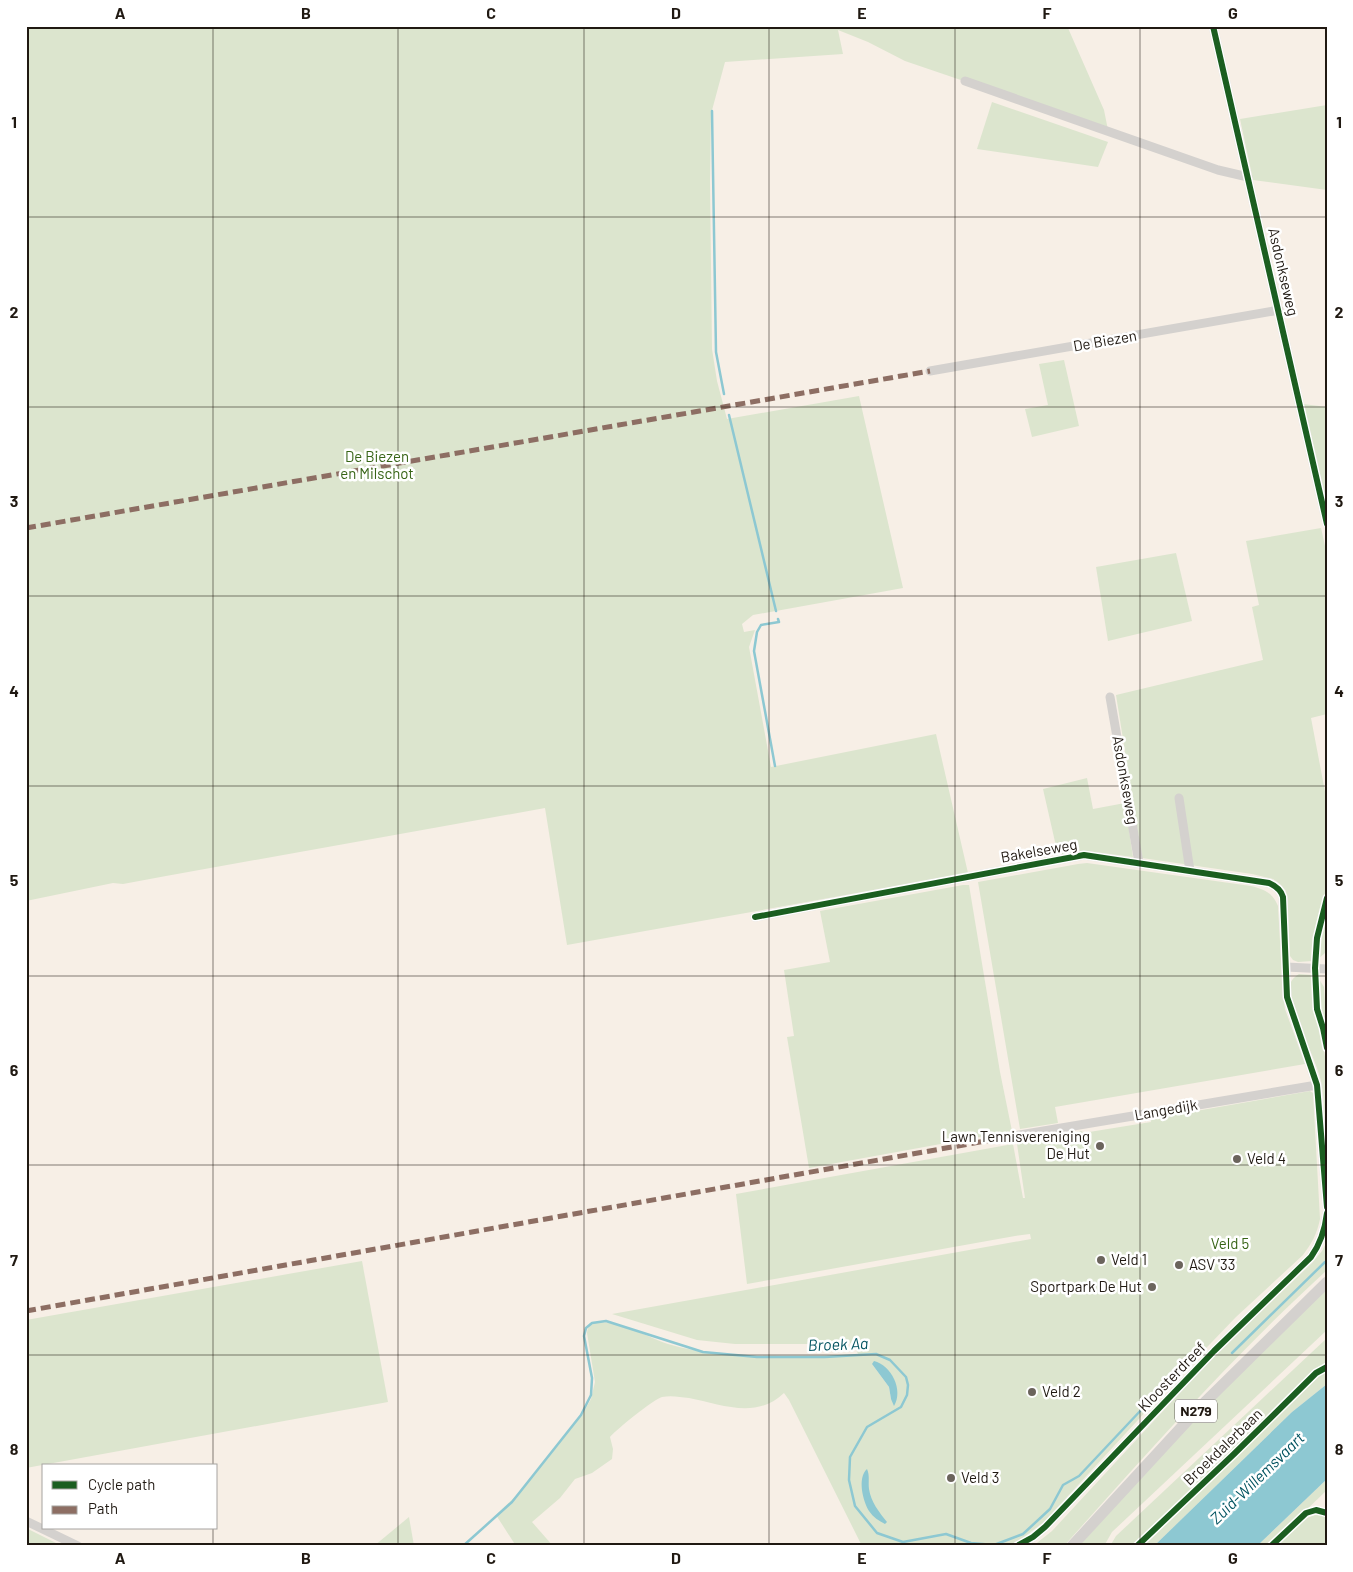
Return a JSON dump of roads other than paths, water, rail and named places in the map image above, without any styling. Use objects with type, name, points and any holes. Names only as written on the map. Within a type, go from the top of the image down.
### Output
[{"type":"main road","name":"N279","points":[[1072,1546],[1208,1399],[1327,1282]]},
{"type":"street","name":"Asdonkseweg","points":[[1214,26],[1327,524]]},
{"type":"street","points":[[965,81],[1218,170],[1248,177]]},
{"type":"street","name":"De Biezen","points":[[930,371],[1279,310]]},
{"type":"street","name":"Asdonkseweg","points":[[1110,697],[1139,863]]},
{"type":"street","points":[[1179,798],[1190,871]]},
{"type":"street","name":"Bakelseweg","points":[[755,917],[1084,855],[1269,883],[1277,887],[1283,897],[1289,1005],[1317,1085]]},
{"type":"street","points":[[1286,967],[1327,969]]},
{"type":"street","points":[[1317,1085],[1327,1207]]},
{"type":"street","name":"Langedijk","points":[[1014,1136],[1317,1085]]},
{"type":"street","name":"Kloosterdreef","points":[[1017,1546],[1033,1537],[1045,1527],[1214,1350],[1311,1257],[1320,1244],[1327,1213]]},
{"type":"street","points":[[26,1521],[42,1529]]},
{"type":"street","points":[[45,1530],[78,1546]]},
{"type":"water","points":[[874,1361],[886,1367],[894,1379],[897,1386],[897,1400],[894,1406],[889,1387],[872,1364]]},
{"type":"water","name":"Zuid-Willemsvaart","points":[[1327,1384],[1327,1479],[1257,1546],[1154,1546],[1292,1412]]},
{"type":"water","points":[[867,1469],[870,1494],[876,1507],[887,1522],[885,1524],[872,1515],[865,1501],[862,1490],[862,1478]]},
{"type":"waterway","points":[[712,111],[716,352],[724,394]]},
{"type":"waterway","points":[[729,415],[776,611]]},
{"type":"waterway","points":[[775,766],[754,651],[757,632],[761,625],[779,622],[778,619]]},
{"type":"waterway","points":[[1232,1353],[1325,1262]]},
{"type":"waterway","name":"Broek Aa","points":[[463,1546],[512,1502],[581,1415],[591,1395],[592,1378],[584,1336],[586,1328],[592,1323],[606,1321],[703,1352],[757,1357],[825,1357],[876,1354],[890,1360],[906,1377],[908,1385],[907,1395],[901,1407],[867,1427],[850,1457],[849,1480],[855,1506],[877,1533],[903,1542],[946,1534],[971,1543],[994,1545],[1023,1534],[1050,1509],[1063,1485],[1079,1476],[1190,1358],[1201,1351]]},
{"type":"place","name":"Lawn Tennisvereniging De Hut","points":[[1100,1146]]},
{"type":"place","name":"Veld 4","points":[[1237,1159]]},
{"type":"place","name":"Veld 1","points":[[1101,1260]]},
{"type":"place","name":"ASV '33","points":[[1179,1265]]},
{"type":"place","name":"Sportpark De Hut","points":[[1152,1287]]},
{"type":"place","name":"Veld 2","points":[[1032,1392]]},
{"type":"place","name":"Veld 3","points":[[951,1478]]},
{"type":"park label","name":"De Biezen en Milschot","points":[[377,466]]},
{"type":"park label","name":"Veld 5","points":[[1230,1244]]}]
